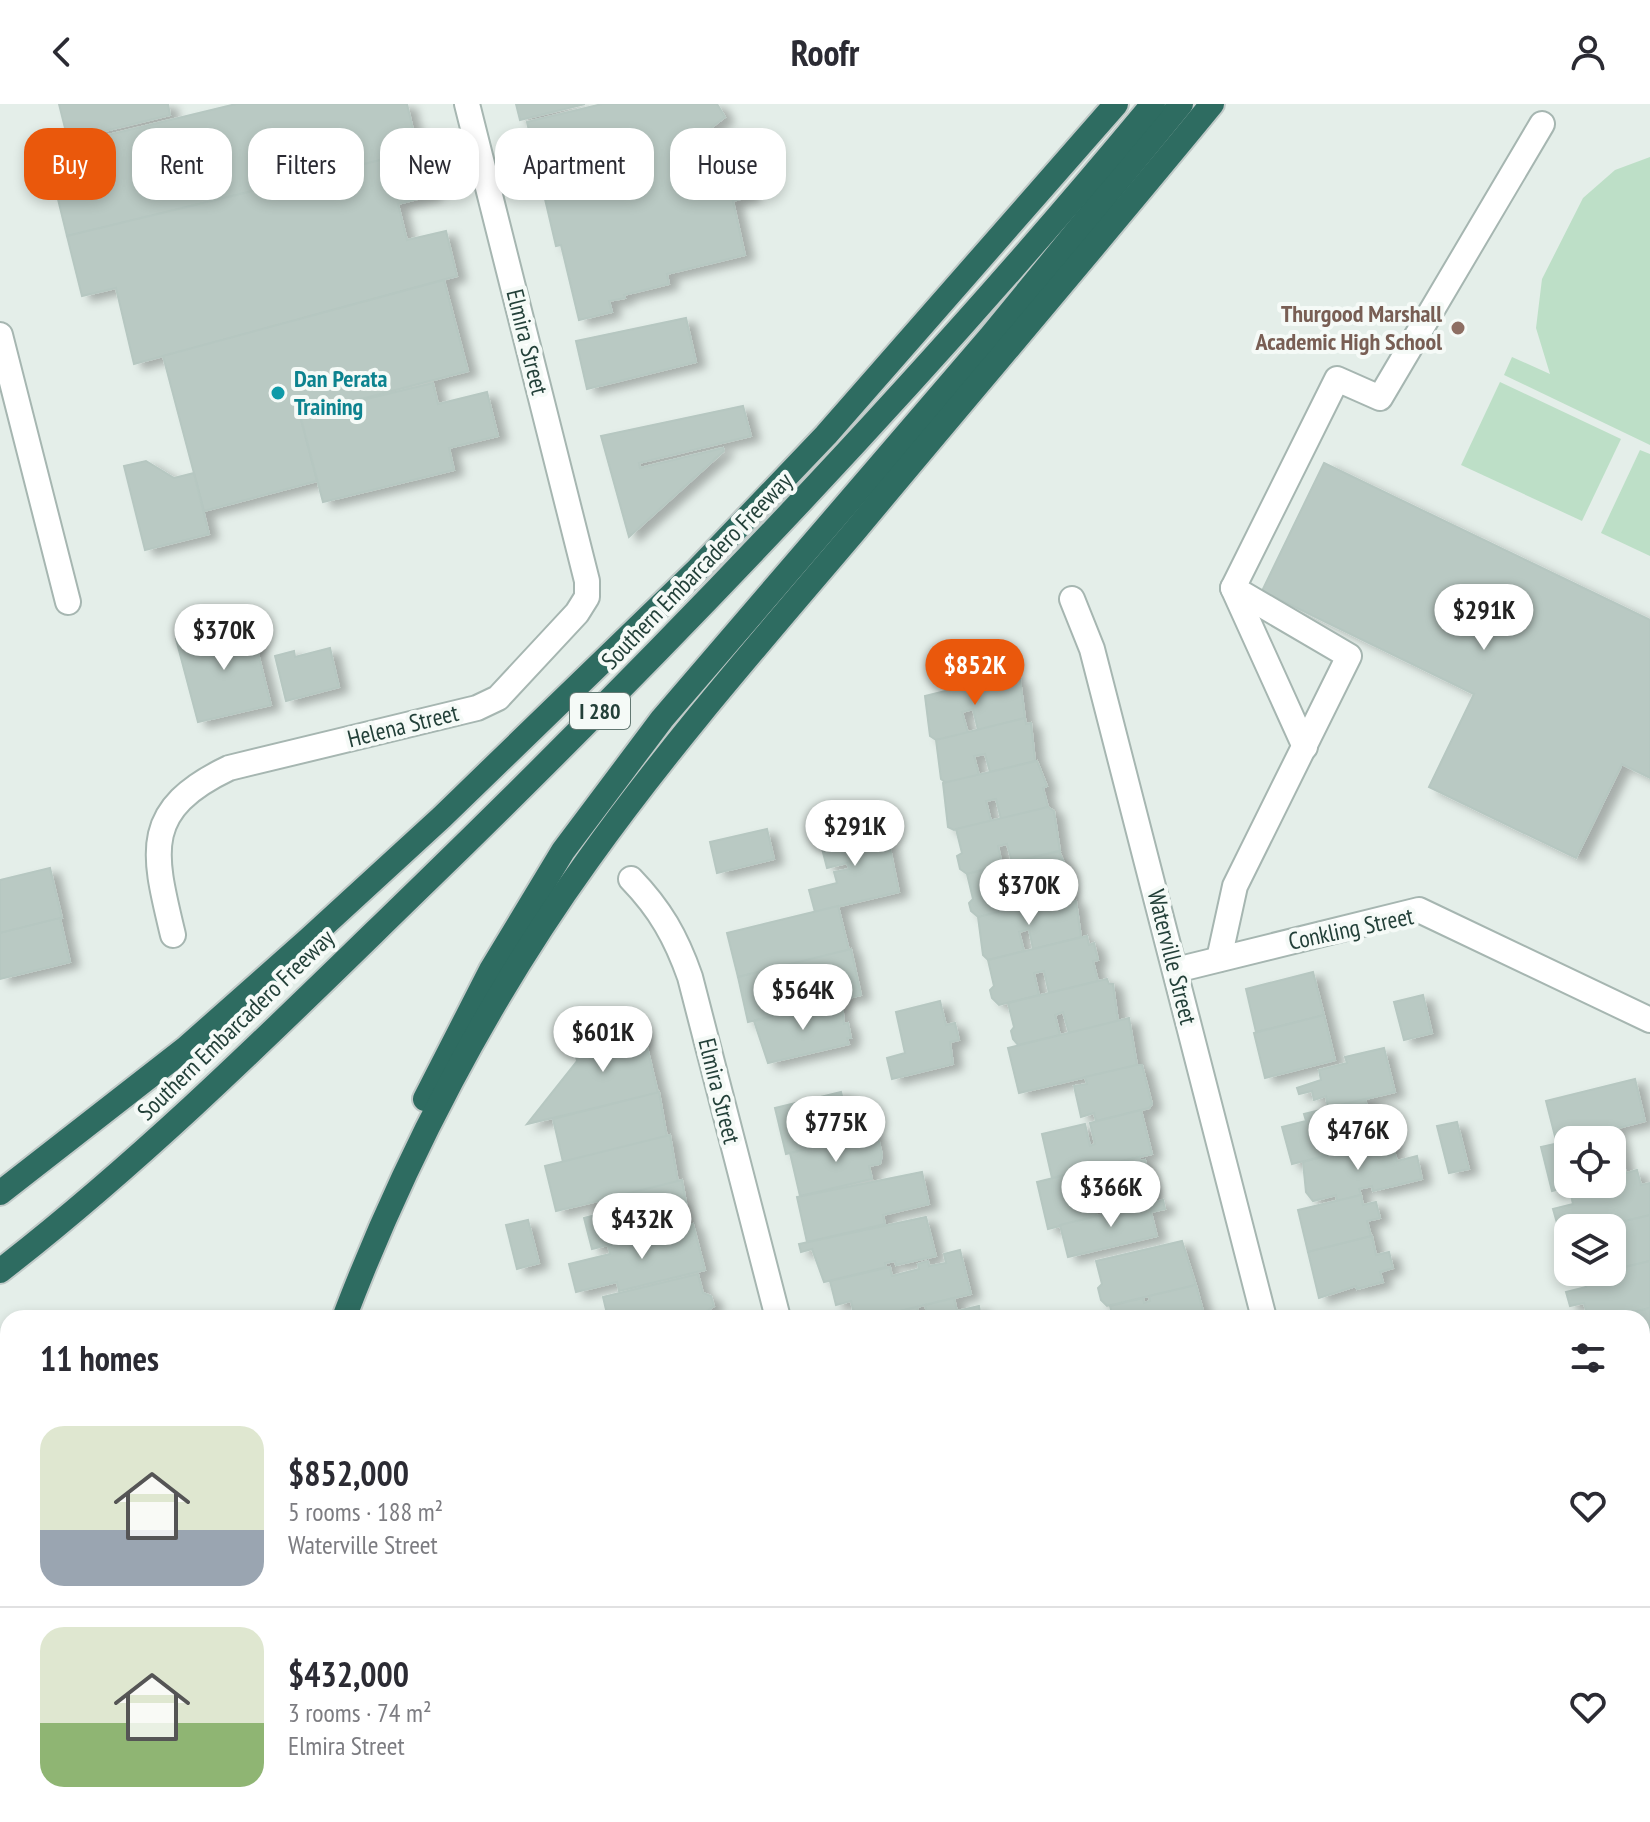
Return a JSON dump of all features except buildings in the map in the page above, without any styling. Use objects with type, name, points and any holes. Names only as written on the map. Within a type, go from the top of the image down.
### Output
[{"type":"highway","name":"Southern Embarcadero Freeway","points":[[0,1193],[186,1048],[442,817],[687,580],[826,435],[1116,104]]},
{"type":"highway","name":"Southern Embarcadero Freeway","points":[[0,1271],[80,1209],[210,1091],[723,587],[975,313],[1153,104]]},
{"type":"highway","points":[[330,1310],[361,1231],[451,1048],[491,970],[563,851],[662,719],[990,337],[1181,104]]},
{"type":"highway","points":[[347,1310],[375,1237],[439,1105],[509,982],[586,862],[678,740],[1212,104]]},
{"type":"street","name":"Elmira Street","points":[[467,104],[587,581]]},
{"type":"street","points":[[1233,588],[1337,379],[1380,398],[1542,124]]},
{"type":"street","points":[[1,341],[68,602]]},
{"type":"street","name":"Helena Street","points":[[173,935],[157,866],[160,838],[171,808],[195,784],[229,768],[477,708],[498,698],[577,613],[587,597],[587,581]]},
{"type":"street","points":[[1219,959],[1235,886],[1349,656],[1233,588]]},
{"type":"street","points":[[1233,588],[1305,747]]},
{"type":"street","name":"Waterville Street","points":[[1072,599],[1092,649],[1262,1310]]},
{"type":"street","name":"Elmira Street","points":[[631,879],[656,905],[681,950],[776,1310]]},
{"type":"street","name":"Conkling Street","points":[[1176,970],[1419,910],[1650,1020]]},
{"type":"green space","points":[[1650,157],[1650,445],[1504,375],[1512,357],[1550,374],[1536,328],[1542,279],[1583,198],[1615,170]]},
{"type":"green space","points":[[1500,382],[1621,439],[1582,521],[1461,465]]},
{"type":"green space","points":[[1640,450],[1650,454],[1650,556],[1601,533]]},
{"type":"place","name":"Thurgood Marshall Academic High School","points":[[1458,328]]},
{"type":"place","name":"Dan Perata Training","points":[[278,393]]}]
